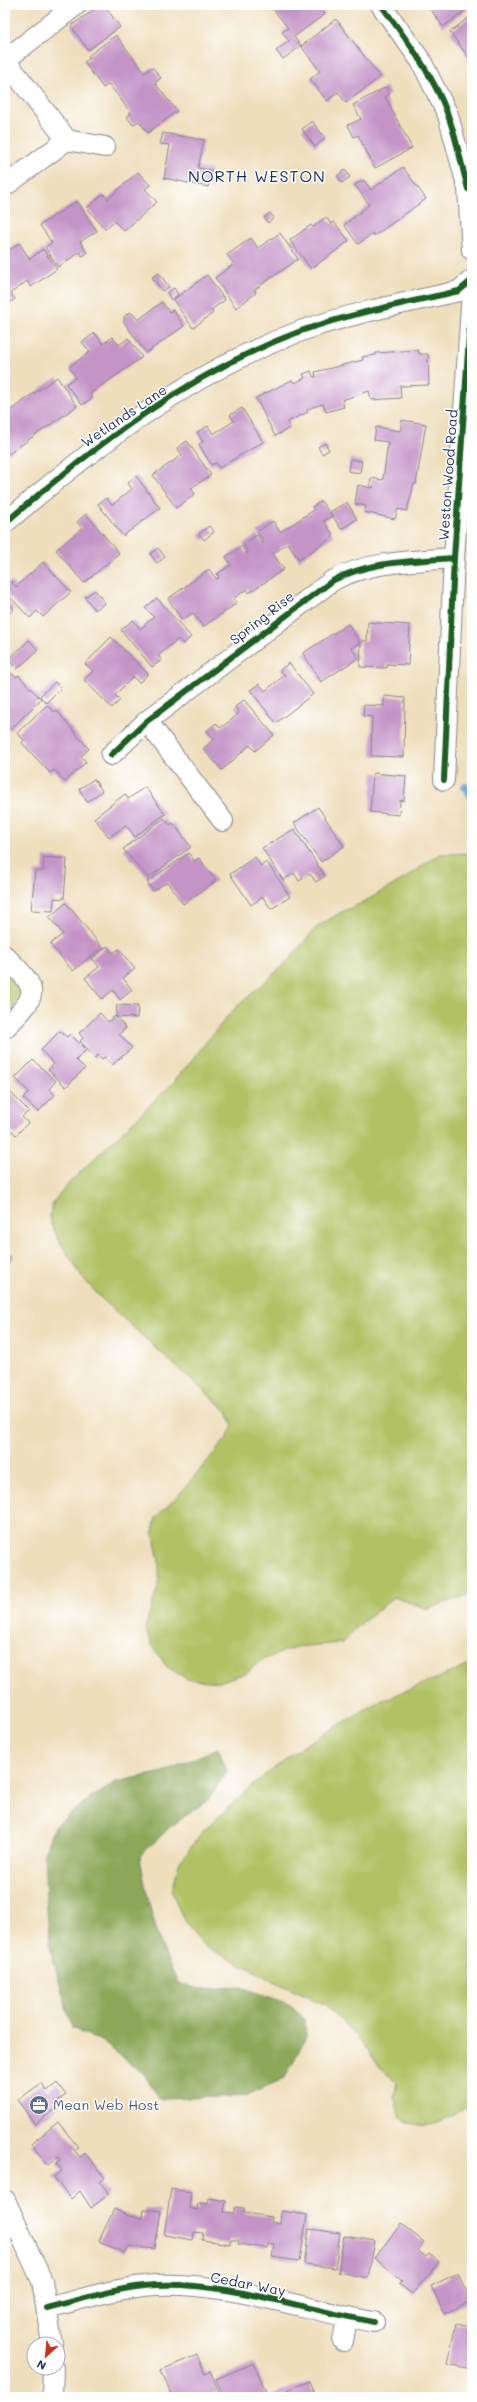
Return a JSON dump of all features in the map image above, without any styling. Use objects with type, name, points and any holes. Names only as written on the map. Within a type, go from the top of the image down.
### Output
[{"type":"street","points":[[76,5],[5,60],[67,140],[105,147]]},
{"type":"street","points":[[381,5],[421,61],[441,98],[448,115],[470,190],[472,250]]},
{"type":"street","points":[[5,186],[67,140]]},
{"type":"street","name":"Wetlands Lane","points":[[5,523],[82,460],[131,424],[200,380],[241,358],[313,327],[459,291],[472,280]]},
{"type":"street","name":"Weston Wood Road","points":[[444,780],[454,558],[465,492],[472,292]]},
{"type":"street","name":"Spring Rise","points":[[111,755],[147,722],[337,578],[375,566],[454,558]]},
{"type":"street","points":[[147,722],[224,821]]},
{"type":"street","points":[[5,956],[27,978],[32,994],[27,1006],[5,1028]]},
{"type":"street","points":[[5,2200],[42,2281],[51,2336]]},
{"type":"street","name":"Cedar Way","points":[[47,2308],[125,2288],[158,2285],[183,2285],[221,2290],[374,2322]]},
{"type":"street","points":[[343,2341],[347,2317]]},
{"type":"street","points":[[52,2397],[53,2376]]},
{"type":"green space","points":[[472,853],[472,1593],[428,1609],[394,1597],[358,1626],[342,1643],[295,1647],[260,1661],[247,1673],[218,1682],[187,1679],[167,1667],[152,1645],[145,1628],[159,1583],[159,1561],[153,1532],[156,1517],[177,1497],[226,1439],[233,1426],[227,1411],[100,1297],[82,1277],[58,1239],[49,1216],[54,1201],[72,1180],[171,1085],[232,1011],[284,965],[316,928],[339,913],[362,903],[407,877],[439,854]]},
{"type":"green space","points":[[5,969],[24,993],[5,1018]]},
{"type":"green space","points":[[472,1664],[472,2103],[438,2123],[420,2125],[411,2123],[401,2118],[394,2096],[397,2082],[380,2068],[363,2043],[324,2004],[288,1988],[202,1945],[182,1916],[172,1892],[179,1863],[203,1831],[255,1783],[303,1746],[378,1702]]},
{"type":"green space","points":[[218,1748],[227,1771],[208,1800],[170,1827],[140,1856],[154,1921],[164,1952],[178,1983],[201,1989],[241,1987],[287,2003],[305,2019],[306,2037],[285,2078],[245,2096],[163,2099],[160,2098],[143,2073],[101,2041],[72,2028],[51,1951],[46,1900],[44,1853],[54,1827],[85,1802],[116,1782],[163,1772]]},
{"type":"building","points":[[100,5],[104,5],[120,27],[88,50],[71,26]]},
{"type":"building","points":[[270,5],[318,5],[325,14],[294,37],[301,46],[283,59],[276,51],[289,41],[282,32],[288,28]]},
{"type":"building","points":[[428,5],[472,5],[472,6],[443,27]]},
{"type":"building","points":[[472,15],[472,62],[450,32]]},
{"type":"building","points":[[336,19],[380,77],[346,103],[338,92],[327,101],[310,79],[320,71],[301,46]]},
{"type":"building","points":[[116,35],[145,73],[152,67],[161,78],[155,83],[177,111],[148,133],[139,121],[133,125],[127,117],[131,113],[109,84],[103,88],[84,62],[90,58],[88,56]]},
{"type":"building","points":[[386,87],[390,94],[385,97],[412,148],[375,168],[358,135],[354,137],[348,125],[361,119],[353,105]]},
{"type":"building","points":[[312,121],[325,138],[315,147],[302,129]]},
{"type":"building","points":[[163,133],[204,140],[198,168],[211,170],[208,187],[164,178],[170,145],[160,144]]},
{"type":"building","points":[[403,167],[426,199],[374,236],[373,233],[358,244],[344,225],[369,205],[355,185],[364,180],[371,190]]},
{"type":"building","points":[[345,170],[350,177],[342,183],[337,176]]},
{"type":"building","points":[[138,172],[150,185],[145,189],[157,202],[124,231],[114,221],[105,229],[87,208],[103,194],[108,199]]},
{"type":"building","points":[[77,201],[97,231],[80,242],[87,253],[82,256],[80,252],[58,267],[45,247],[52,243],[40,225]]},
{"type":"building","points":[[270,213],[274,218],[268,223],[264,217]]},
{"type":"building","points":[[326,217],[331,224],[334,222],[349,241],[311,269],[290,240],[311,225],[313,227]]},
{"type":"building","points":[[280,233],[298,259],[254,290],[256,293],[236,308],[215,278],[234,264],[227,255],[251,238],[258,248]]},
{"type":"building","points":[[19,243],[30,259],[43,249],[57,269],[31,287],[27,281],[11,293],[15,299],[5,306],[5,253]]},
{"type":"building","points":[[159,273],[169,287],[162,291],[152,277]]},
{"type":"building","points":[[207,275],[225,300],[211,310],[213,313],[193,328],[173,300]]},
{"type":"building","points":[[174,288],[178,295],[171,300],[167,293]]},
{"type":"building","points":[[162,302],[169,312],[173,310],[184,326],[146,353],[124,322],[124,317],[129,312],[138,320]]},
{"type":"building","points":[[95,333],[103,344],[112,337],[119,345],[128,338],[142,357],[90,394],[92,398],[82,405],[66,384],[76,377],[69,367],[90,352],[82,342]]},
{"type":"building","points":[[418,350],[419,354],[428,354],[429,385],[400,386],[401,398],[371,400],[369,391],[342,400],[344,407],[326,412],[323,404],[313,407],[307,410],[308,412],[287,422],[290,428],[275,436],[256,398],[292,380],[294,383],[305,378],[303,374],[311,371],[313,377],[316,377],[315,372],[363,360],[362,357],[376,355],[376,353]]},
{"type":"building","points":[[57,377],[77,406],[7,455],[5,452],[5,431],[10,428],[5,421],[5,414]]},
{"type":"building","points":[[242,408],[263,442],[219,468],[216,463],[211,465],[199,444],[203,442],[197,432],[208,426],[213,434],[234,421],[230,415]]},
{"type":"building","points":[[402,420],[426,424],[416,484],[414,484],[407,511],[398,509],[395,519],[364,512],[366,506],[355,504],[358,485],[371,488],[374,487],[370,487],[371,478],[383,480],[388,442],[374,440],[376,427],[400,431]]},
{"type":"building","points":[[187,441],[211,475],[191,488],[195,494],[176,508],[153,475],[182,455],[177,448]]},
{"type":"building","points":[[325,443],[329,450],[322,454],[318,447]]},
{"type":"building","points":[[350,459],[362,461],[360,473],[348,471]]},
{"type":"building","points":[[136,476],[160,508],[123,536],[98,504],[106,498],[112,505],[132,489],[128,483]]},
{"type":"building","points":[[321,501],[332,516],[324,521],[334,536],[299,560],[288,543],[273,554],[284,569],[249,593],[247,589],[233,599],[237,603],[203,627],[193,613],[182,620],[168,599],[209,569],[216,579],[219,578],[217,574],[231,565],[226,557],[242,546],[246,554],[248,552],[243,544],[257,535],[262,543],[264,542],[257,532],[273,521],[280,532],[314,510],[312,507]]},
{"type":"building","points":[[347,502],[357,519],[341,529],[330,512]]},
{"type":"building","points":[[86,514],[119,553],[84,583],[56,550],[82,528],[77,522]]},
{"type":"building","points":[[209,526],[214,532],[204,540],[199,534]]},
{"type":"building","points":[[158,548],[165,557],[157,563],[150,554]]},
{"type":"building","points":[[43,562],[71,592],[43,617],[37,611],[30,618],[5,592],[5,586],[11,581],[16,587]]},
{"type":"building","points":[[95,590],[105,603],[95,610],[85,597]]},
{"type":"building","points":[[157,598],[191,637],[183,644],[178,639],[158,656],[162,660],[152,667],[121,630],[133,620],[140,629],[154,617],[145,608]]},
{"type":"building","points":[[5,599],[14,609],[6,616],[5,615]]},
{"type":"building","points":[[368,622],[410,625],[408,665],[387,664],[387,668],[360,667],[361,641],[367,641]]},
{"type":"building","points":[[348,624],[360,643],[351,648],[358,658],[321,682],[303,653]]},
{"type":"building","points":[[111,637],[148,674],[139,683],[133,677],[115,695],[120,700],[112,708],[84,680],[93,671],[85,664]]},
{"type":"building","points":[[29,640],[38,650],[17,669],[8,660]]},
{"type":"building","points":[[289,663],[313,694],[276,723],[250,690],[259,684],[265,691],[285,675],[280,670]]},
{"type":"building","points":[[11,673],[16,677],[18,675],[41,699],[10,730],[5,725],[5,679]]},
{"type":"building","points":[[55,682],[61,688],[46,703],[40,696]]},
{"type":"building","points":[[384,696],[405,698],[404,757],[371,756],[372,717],[363,716],[364,705],[384,706]]},
{"type":"building","points":[[244,700],[274,735],[255,751],[250,745],[222,770],[203,749],[214,739],[207,731],[216,723],[220,728],[230,721],[239,713],[235,707]]},
{"type":"building","points":[[47,705],[54,712],[56,710],[89,749],[81,756],[86,762],[65,782],[54,770],[50,773],[22,743],[24,740],[17,733]]},
{"type":"building","points":[[373,773],[406,776],[404,801],[400,800],[399,815],[370,812]]},
{"type":"building","points":[[94,779],[102,791],[87,802],[79,789]]},
{"type":"building","points":[[145,787],[165,814],[135,837],[126,825],[109,837],[94,818],[125,794],[128,799]]},
{"type":"building","points":[[318,807],[344,846],[321,862],[294,823]]},
{"type":"building","points":[[164,818],[170,825],[173,823],[191,847],[148,878],[123,849]]},
{"type":"building","points":[[294,829],[325,876],[316,882],[310,874],[299,881],[294,873],[283,880],[262,848]]},
{"type":"building","points":[[189,853],[194,861],[199,858],[216,881],[183,904],[167,882],[153,891],[147,882]]},
{"type":"building","points":[[44,857],[67,859],[64,899],[54,898],[53,911],[31,910],[35,871],[43,871]]},
{"type":"building","points":[[255,857],[261,866],[267,862],[290,897],[271,909],[263,897],[251,905],[230,874]]},
{"type":"building","points":[[66,903],[102,947],[73,971],[50,944],[63,934],[49,917]]},
{"type":"building","points":[[107,946],[113,953],[119,949],[135,969],[123,978],[132,990],[120,1000],[113,990],[102,999],[85,978],[99,967],[92,958]]},
{"type":"building","points":[[117,1005],[138,1006],[137,1018],[116,1017]]},
{"type":"building","points":[[100,1013],[108,1022],[115,1016],[126,1028],[119,1034],[132,1048],[112,1065],[105,1057],[102,1059],[98,1055],[95,1058],[80,1041],[83,1038],[79,1033]]},
{"type":"building","points":[[60,1031],[67,1037],[70,1034],[86,1050],[76,1060],[85,1068],[66,1087],[48,1070],[54,1064],[41,1050]]},
{"type":"building","points":[[33,1060],[56,1081],[49,1089],[55,1095],[38,1112],[23,1098],[29,1092],[15,1078]]},
{"type":"building","points":[[5,1087],[29,1111],[22,1117],[28,1123],[16,1135],[5,1124]]},
{"type":"building","points":[[5,1255],[11,1258],[5,1270]]},
{"type":"building","name":"Mean Web Host","points":[[42,2083],[47,2091],[57,2083],[66,2095],[56,2102],[59,2107],[35,2124],[17,2100]]},
{"type":"building","points":[[58,2122],[78,2147],[74,2150],[80,2157],[85,2153],[105,2178],[100,2182],[109,2194],[91,2208],[80,2191],[71,2199],[54,2177],[62,2171],[56,2163],[60,2160],[58,2157],[48,2165],[31,2144]]},
{"type":"building","points":[[171,2189],[191,2192],[189,2208],[197,2210],[198,2203],[208,2204],[209,2198],[226,2201],[224,2212],[234,2213],[235,2207],[244,2208],[244,2213],[272,2217],[271,2222],[280,2224],[281,2211],[307,2215],[300,2261],[272,2257],[274,2244],[268,2243],[267,2248],[238,2244],[239,2240],[230,2240],[230,2244],[202,2240],[203,2233],[194,2232],[193,2240],[164,2235]]},
{"type":"building","points":[[114,2209],[129,2216],[143,2218],[144,2209],[161,2211],[155,2249],[128,2246],[124,2253],[99,2241]]},
{"type":"building","points":[[401,2224],[424,2242],[417,2250],[426,2257],[429,2254],[439,2262],[412,2294],[399,2284],[402,2281],[374,2258]]},
{"type":"building","points":[[309,2229],[340,2233],[335,2268],[304,2264]]},
{"type":"building","points":[[344,2236],[375,2241],[368,2278],[338,2272]]},
{"type":"building","points":[[458,2273],[472,2300],[444,2314],[431,2286]]},
{"type":"building","points":[[456,2324],[472,2327],[472,2369],[447,2364]]},
{"type":"building","points":[[197,2355],[205,2373],[210,2371],[219,2391],[206,2397],[172,2397],[161,2370]]},
{"type":"building","points":[[254,2363],[268,2397],[224,2397],[216,2379]]},
{"type":"building","points":[[310,2381],[317,2397],[270,2397]]},
{"type":"waterway","points":[[465,787],[472,796]]},
{"type":"cycle path","points":[[381,5],[421,62],[435,85],[446,109],[453,131],[468,189],[472,190]]},
{"type":"cycle path","points":[[5,523],[73,467],[144,414],[220,368],[260,348],[301,331],[359,314],[459,291],[472,280]]},
{"type":"cycle path","points":[[444,780],[454,558],[472,292]]},
{"type":"cycle path","points":[[111,755],[147,721],[332,581],[346,574],[376,566],[407,561],[454,558]]},
{"type":"cycle path","points":[[47,2308],[128,2288],[156,2285],[182,2285],[209,2287],[237,2292],[374,2322]]},
{"type":"place","name":"Mean Web Host","points":[[39,2105]]},
{"type":"district","name":"NORTH WESTON","points":[[257,176]]}]
